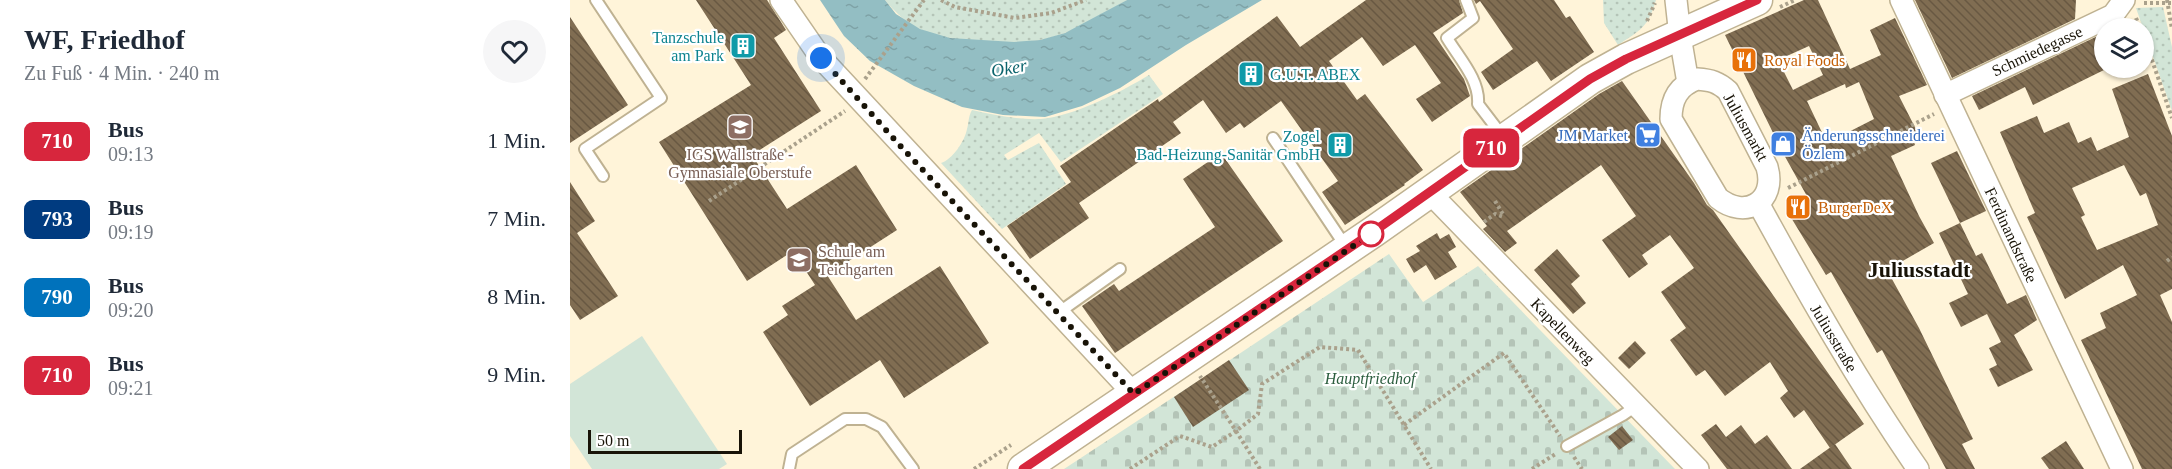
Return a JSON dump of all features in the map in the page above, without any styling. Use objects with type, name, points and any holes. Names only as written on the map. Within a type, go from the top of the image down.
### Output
[{"type":"main road","points":[[1023,469],[1348,250],[1590,79],[1626,59],[1757,0]]},
{"type":"street","points":[[781,0],[821,58],[861,92],[905,151],[1134,394]]},
{"type":"street","points":[[1676,0],[1688,82],[1678,90],[1673,98],[1671,119],[1719,198],[1728,206],[1737,208],[1750,207],[1758,203]]},
{"type":"street","name":"Ferdinandstraße","points":[[1901,0],[2122,469]]},
{"type":"street","name":"Schmiedegasse","points":[[1948,100],[2113,15],[2132,2]]},
{"type":"street","name":"Juliusmarkt","points":[[1688,82],[1710,80],[1719,83],[1728,91],[1770,176],[1765,197],[1758,203]]},
{"type":"street","name":"Kapellenweg","points":[[1429,192],[1698,469]]},
{"type":"street","name":"Juliusstraße","points":[[1758,203],[1798,279],[1874,404],[1918,469]]},
{"type":"lane","points":[[596,0],[661,98],[585,149],[603,176]]},
{"type":"lane","points":[[1466,0],[1473,18],[1447,38],[1475,84],[1479,95],[1478,104],[1504,139]]},
{"type":"lane","points":[[1273,138],[1348,250]]},
{"type":"lane","points":[[1058,313],[1120,269]]},
{"type":"lane","points":[[1567,446],[1636,406]]},
{"type":"lane","points":[[789,469],[792,454],[845,419],[866,420],[882,427],[913,469]]},
{"type":"path","points":[[709,201],[861,92],[924,0]]},
{"type":"path","points":[[941,0],[954,7],[1015,18],[1051,13],[1086,0]]},
{"type":"path","points":[[2132,2],[2169,2],[2172,29]]},
{"type":"path","points":[[2154,65],[2172,118]]},
{"type":"path","points":[[1758,203],[1948,100]]},
{"type":"path","points":[[2164,114],[2171,112]]},
{"type":"path","points":[[1494,212],[1504,217],[1495,201]]},
{"type":"path","points":[[1481,225],[1494,212],[1500,210]]},
{"type":"path","points":[[2167,261],[2172,257]]},
{"type":"path","points":[[1130,469],[1180,436],[1212,447],[1258,414],[1262,384],[1320,347],[1358,350],[1431,469]]},
{"type":"path","points":[[1404,424],[1504,353],[1567,446]]},
{"type":"path","points":[[1188,359],[1260,469]]},
{"type":"green space","points":[[885,0],[1127,0],[1084,24],[1051,38],[995,43],[932,34],[910,24]]},
{"type":"green space","points":[[1603,0],[1656,0],[1643,27],[1618,45],[1604,23]]},
{"type":"green space","points":[[2163,7],[2172,47],[2172,111],[2154,60],[2154,18],[2139,18],[2136,8]]},
{"type":"green space","points":[[1149,75],[1163,94],[1061,162],[1039,133],[1004,155],[1008,160],[1039,143],[1066,184],[1002,229],[941,163],[954,154],[961,144],[972,110],[1024,119],[1054,117],[1097,102]]},
{"type":"green space","name":"Hauptfriedhof","points":[[1389,254],[1423,302],[1478,266],[1675,469],[1064,469],[1195,383],[1208,388],[1209,374]]},
{"type":"green space","points":[[642,336],[727,464],[719,469],[592,469],[570,436],[570,384]]},
{"type":"water","name":"Oker","points":[[820,0],[885,0],[896,14],[920,29],[950,38],[1014,42],[1040,40],[1065,33],[1127,0],[1262,0],[1120,88],[1082,106],[1045,117],[1003,115],[962,107],[914,86],[870,61],[844,36]]},
{"type":"building","name":"Schule am Teichgarten","points":[[696,0],[767,0],[786,30],[774,38],[821,111],[752,155],[787,209],[856,165],[897,230],[827,275],[856,320],[940,266],[989,343],[904,398],[880,360],[810,406],[763,332],[788,315],[782,306],[815,285],[793,251],[747,281],[659,142],[751,85]]},
{"type":"building","points":[[1366,0],[1459,0],[1463,13],[1433,33],[1464,79],[1470,96],[1432,122],[1416,99],[1441,83],[1415,45],[1383,66],[1362,37],[1329,61],[1357,100],[1365,94],[1423,170],[1405,185],[1345,225],[1322,192],[1338,181],[1281,101],[1244,128],[1240,123],[1226,133],[1203,100],[1173,122],[1181,133],[1079,203],[1089,218],[1030,259],[1007,226],[1071,182],[1060,166],[1158,99],[1159,102],[1277,16],[1300,47]]},
{"type":"building","points":[[1474,0],[1554,0],[1566,18],[1570,16],[1594,52],[1551,81],[1537,61],[1493,90],[1481,72],[1513,49],[1480,1],[1476,4]]},
{"type":"building","points":[[1804,0],[1818,0],[1850,69],[1881,55],[1870,30],[1895,18],[1927,85],[1899,96],[1921,139],[1914,142],[1915,145],[1891,156],[1934,243],[1887,270],[1919,328],[1973,439],[1962,444],[1975,469],[1946,469],[1882,350],[1877,353],[1831,272],[1826,275],[1787,211],[1808,198],[1783,153],[1725,35]],"holes":[[[1809,46],[1823,75],[1793,90],[1778,60]],[[1859,82],[1874,119],[1827,143],[1807,101],[1845,84],[1846,88]]]},
{"type":"building","points":[[1915,0],[2076,0],[2075,19],[1952,78]]},
{"type":"building","points":[[570,17],[628,105],[570,143]]},
{"type":"building","points":[[2094,38],[2094,75],[2033,105],[2025,87],[1979,110],[1972,96]]},
{"type":"building","points":[[2138,78],[2150,78],[2172,136],[2172,289],[2160,295],[2172,322],[2172,469],[2142,469],[2081,340],[2106,328],[2100,313],[2137,295],[2123,265],[2065,299],[2027,217],[2035,213],[2000,132],[2037,116],[2044,133],[2069,122],[2078,143],[2091,137],[2097,151],[2129,137],[2112,89]],"holes":[[[2124,165],[2140,196],[2146,193],[2158,225],[2097,250],[2081,217],[2085,215],[2072,188]]]},
{"type":"building","points":[[1622,81],[1707,205],[1713,210],[1864,424],[1830,448],[1804,410],[1794,418],[1780,398],[1788,391],[1770,362],[1725,396],[1705,370],[1696,376],[1670,340],[1686,328],[1661,292],[1694,268],[1670,235],[1642,255],[1648,264],[1629,278],[1602,240],[1636,216],[1601,165],[1507,231],[1517,243],[1505,252],[1483,229],[1487,226],[1460,192],[1599,94]]},
{"type":"building","points":[[1957,151],[1986,211],[1960,223],[1931,163]]},
{"type":"building","points":[[1221,153],[1283,241],[1115,353],[1082,306],[1114,284],[1119,291],[1215,227],[1183,179]]},
{"type":"building","points":[[570,182],[595,221],[577,233],[618,296],[580,320],[570,305]]},
{"type":"building","points":[[1960,223],[1976,256],[1982,253],[2007,304],[2026,295],[2037,320],[2014,335],[2033,370],[1998,387],[1989,369],[1997,365],[1989,348],[2001,342],[1987,314],[1961,327],[1949,303],[1968,294],[1939,233]]},
{"type":"building","points":[[1437,233],[1440,239],[1449,234],[1456,247],[1448,252],[1457,267],[1435,280],[1426,265],[1414,273],[1406,259],[1420,251],[1416,246]]},
{"type":"building","points":[[1557,249],[1580,276],[1571,284],[1586,303],[1573,314],[1534,270]]},
{"type":"building","points":[[1635,341],[1646,353],[1629,369],[1618,358]]},
{"type":"building","points":[[1229,360],[1249,390],[1193,427],[1174,397]]},
{"type":"building","points":[[1716,424],[1726,437],[1741,425],[1755,444],[1767,435],[1792,469],[1727,469],[1701,435]]},
{"type":"building","points":[[1622,426],[1633,440],[1619,450],[1608,437]]},
{"type":"building","points":[[2066,441],[2084,469],[2049,469],[2041,458]]},
{"type":"building","points":[[1835,444],[1852,469],[1800,469]]},
{"type":"bus line","name":"710","points":[[1023,469],[1373,232],[1590,79],[1626,59],[1757,0]]},
{"type":"place","name":"Tanzschule am Park","points":[[743,46]]},
{"type":"place","name":"Royal Foods","points":[[1744,60]]},
{"type":"place","name":"G.U.T. ABEX","points":[[1251,74]]},
{"type":"place","name":"IGS Wallstraße - Gymnasiale Oberstufe","points":[[740,127]]},
{"type":"place","name":"JM Market","points":[[1648,135]]},
{"type":"place","name":"Änderungsschneiderei Özlem","points":[[1783,144]]},
{"type":"place","name":"Zogel Bad-Heizung-Sanitär GmbH","points":[[1340,145]]},
{"type":"place","name":"BurgerDeX","points":[[1798,207]]},
{"type":"place","name":"Schule am Teichgarten","points":[[799,260]]},
{"type":"district","name":"Juliusstadt","points":[[1919,269]]},
{"type":"route","points":[[821,58],[875,115],[905,151],[1134,394],[1371,234]]}]
